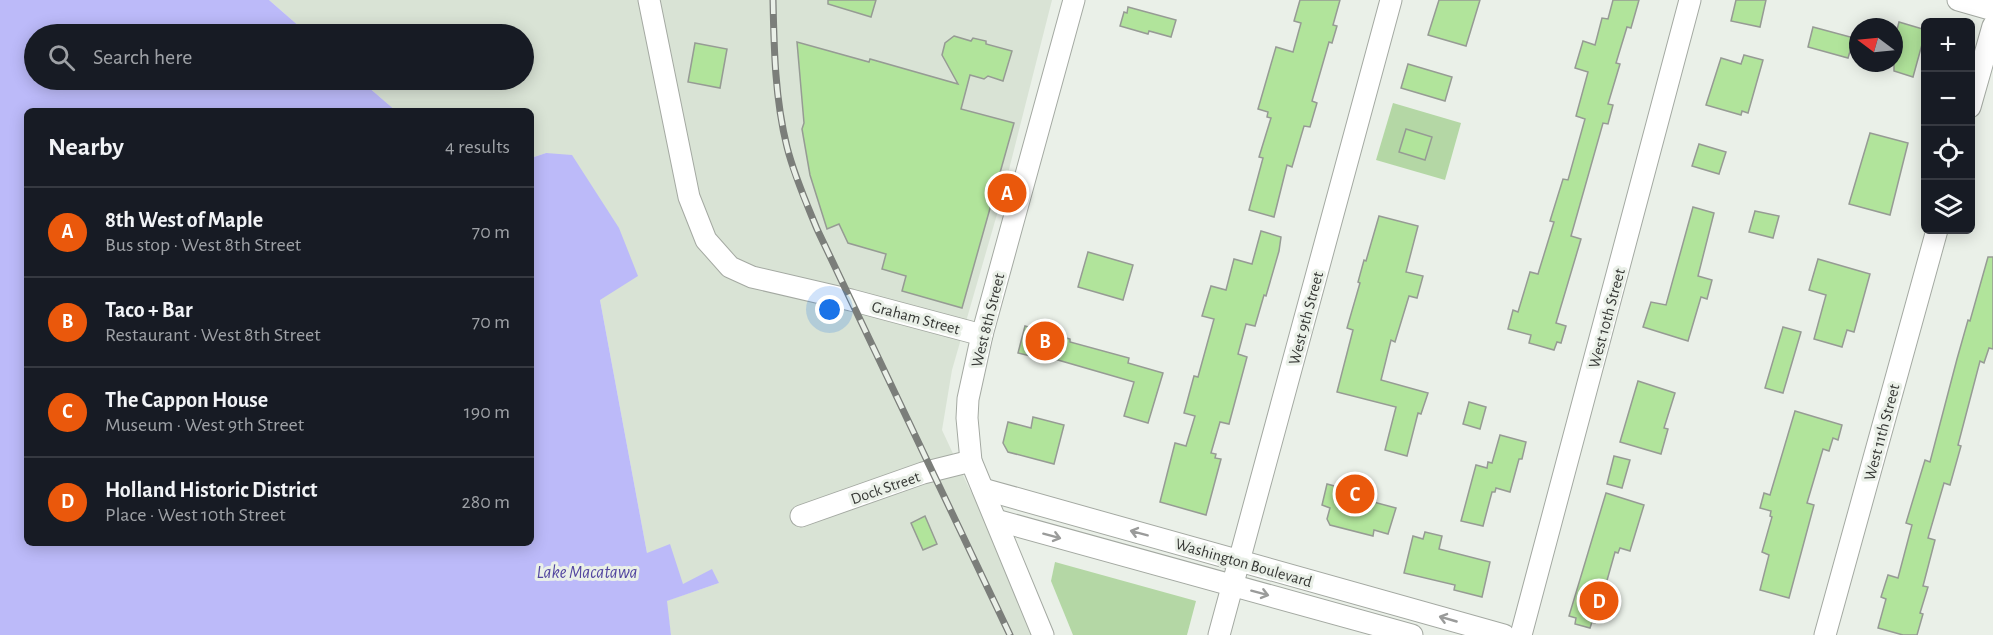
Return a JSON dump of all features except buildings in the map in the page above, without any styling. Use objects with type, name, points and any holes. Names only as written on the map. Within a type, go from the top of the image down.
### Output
[{"type":"street","name":"Graham Street","points":[[649,0],[689,197],[706,240],[730,267],[752,277],[982,334]]},
{"type":"street","name":"West 8th Street","points":[[1042,635],[971,461],[967,418],[968,399],[982,334],[1074,0]]},
{"type":"street","name":"West 9th Street","points":[[1219,635],[1391,0]]},
{"type":"street","name":"West 10th Street","points":[[1521,635],[1690,0]]},
{"type":"street","points":[[1958,0],[1993,10]]},
{"type":"street","points":[[1975,92],[1993,26]]},
{"type":"street","name":"West 11th Street","points":[[1825,635],[1936,234]]},
{"type":"street","name":"Dock Street","points":[[801,516],[923,473],[971,461]]},
{"type":"street","name":"Washington Boulevard","points":[[983,489],[1504,635]]},
{"type":"street","name":"Washington Boulevard","points":[[996,520],[1412,635]]},
{"type":"shaded area","points":[[269,0],[1052,0],[1002,197],[952,370],[942,430],[981,510],[1031,635],[671,635],[666,601],[719,583],[683,584],[647,553],[600,300],[546,153],[534,157],[534,108],[393,108],[372,90],[534,90],[534,24],[297,24]]},
{"type":"green space","points":[[1393,103],[1461,123],[1445,180],[1376,160]]},
{"type":"green space","points":[[1055,562],[1196,601],[1187,635],[1073,635],[1051,581]]},
{"type":"water","name":"Lake Macatawa","points":[[0,0],[269,0],[297,24],[24,24],[24,90],[372,90],[393,108],[24,108],[24,546],[534,546],[534,157],[546,153],[572,155],[619,228],[638,276],[600,300],[647,553],[670,544],[683,584],[712,569],[719,583],[667,601],[671,635],[0,635]]},
{"type":"railway","points":[[773,0],[780,111],[787,147],[797,178],[817,229],[1010,635]]},
{"type":"place","name":"8th West of Maple","points":[[1007,193]]},
{"type":"place","name":"Taco + Bar","points":[[1045,341]]},
{"type":"place","name":"The Cappon House","points":[[1355,494]]},
{"type":"place","name":"Holland Historic District","points":[[1599,601]]}]
